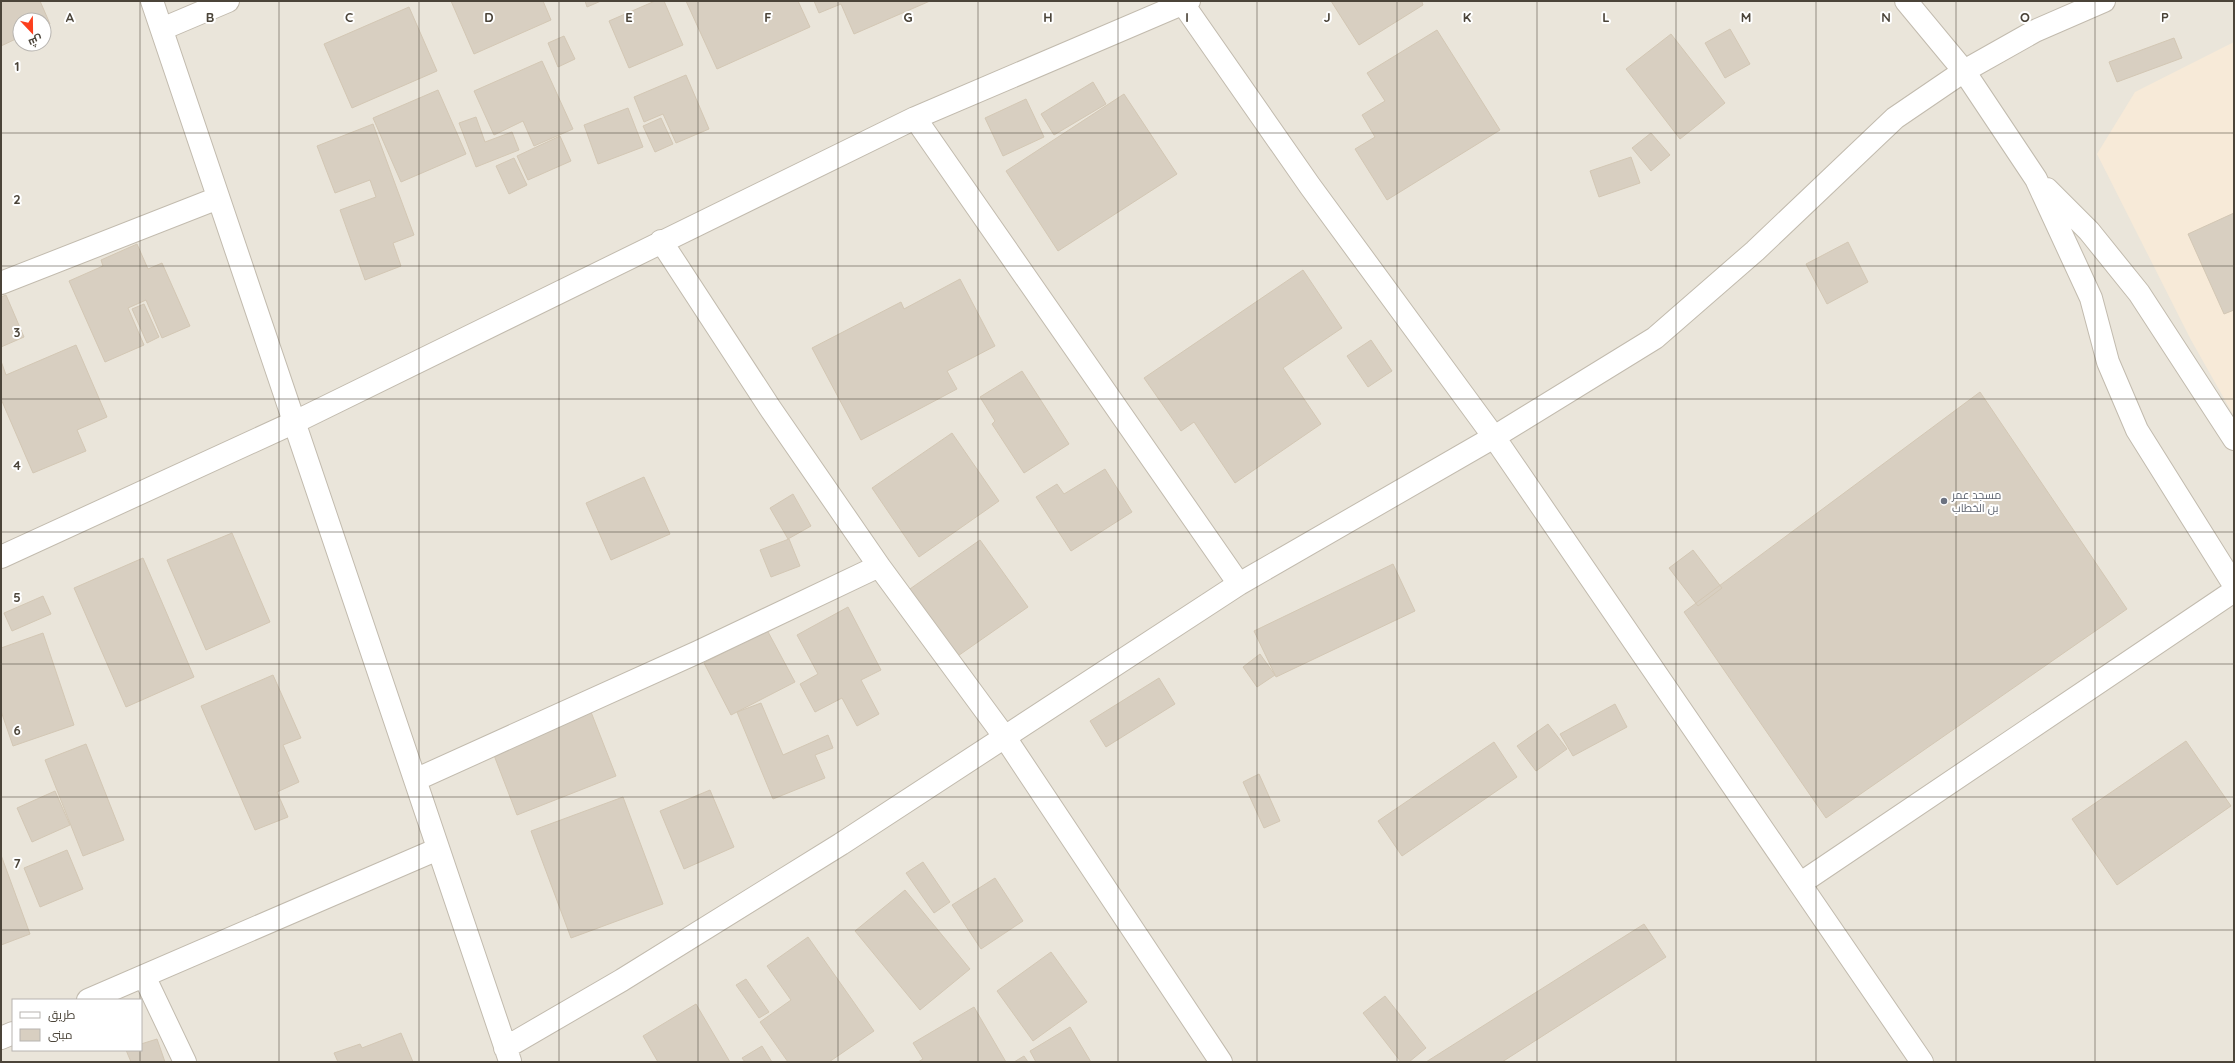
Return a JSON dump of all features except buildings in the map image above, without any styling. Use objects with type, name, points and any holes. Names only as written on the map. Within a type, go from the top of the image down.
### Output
[{"type":"street","points":[[152,1],[218,198],[296,422],[508,1055],[622,980],[828,852],[1239,584],[1494,437],[1655,338],[1755,251],[1895,118],[1964,71],[2035,31],[2104,1]]},
{"type":"street","points":[[162,29],[228,1]]},
{"type":"street","points":[[1906,1],[1964,71],[2036,179],[2091,298],[2108,362],[2137,430],[2234,585]]},
{"type":"street","points":[[1,557],[296,422],[661,241],[915,118],[1185,2],[1310,186],[1494,437],[1801,883],[1918,1061]]},
{"type":"street","points":[[915,118],[1239,584]]},
{"type":"street","points":[[2036,179],[2090,231],[2139,293],[2234,439]]},
{"type":"street","points":[[1,283],[218,198]]},
{"type":"street","points":[[661,241],[770,408],[879,566],[1004,736],[1218,1061]]},
{"type":"street","points":[[415,780],[698,652],[879,566]]},
{"type":"street","points":[[1801,883],[2234,591]]},
{"type":"street","points":[[90,999],[438,849]]},
{"type":"street","points":[[144,976],[185,1062]]},
{"type":"street","points":[[1,1038],[12,1033]]},
{"type":"shaded area","points":[[1,1],[2234,1],[2234,1062],[1,1062]]},
{"type":"shaded area","points":[[2234,42],[2234,416],[2191,340],[2097,154],[2135,92]]},
{"type":"place","name":"مسجد عمر بن الخطاب","points":[[1944,501]]}]
